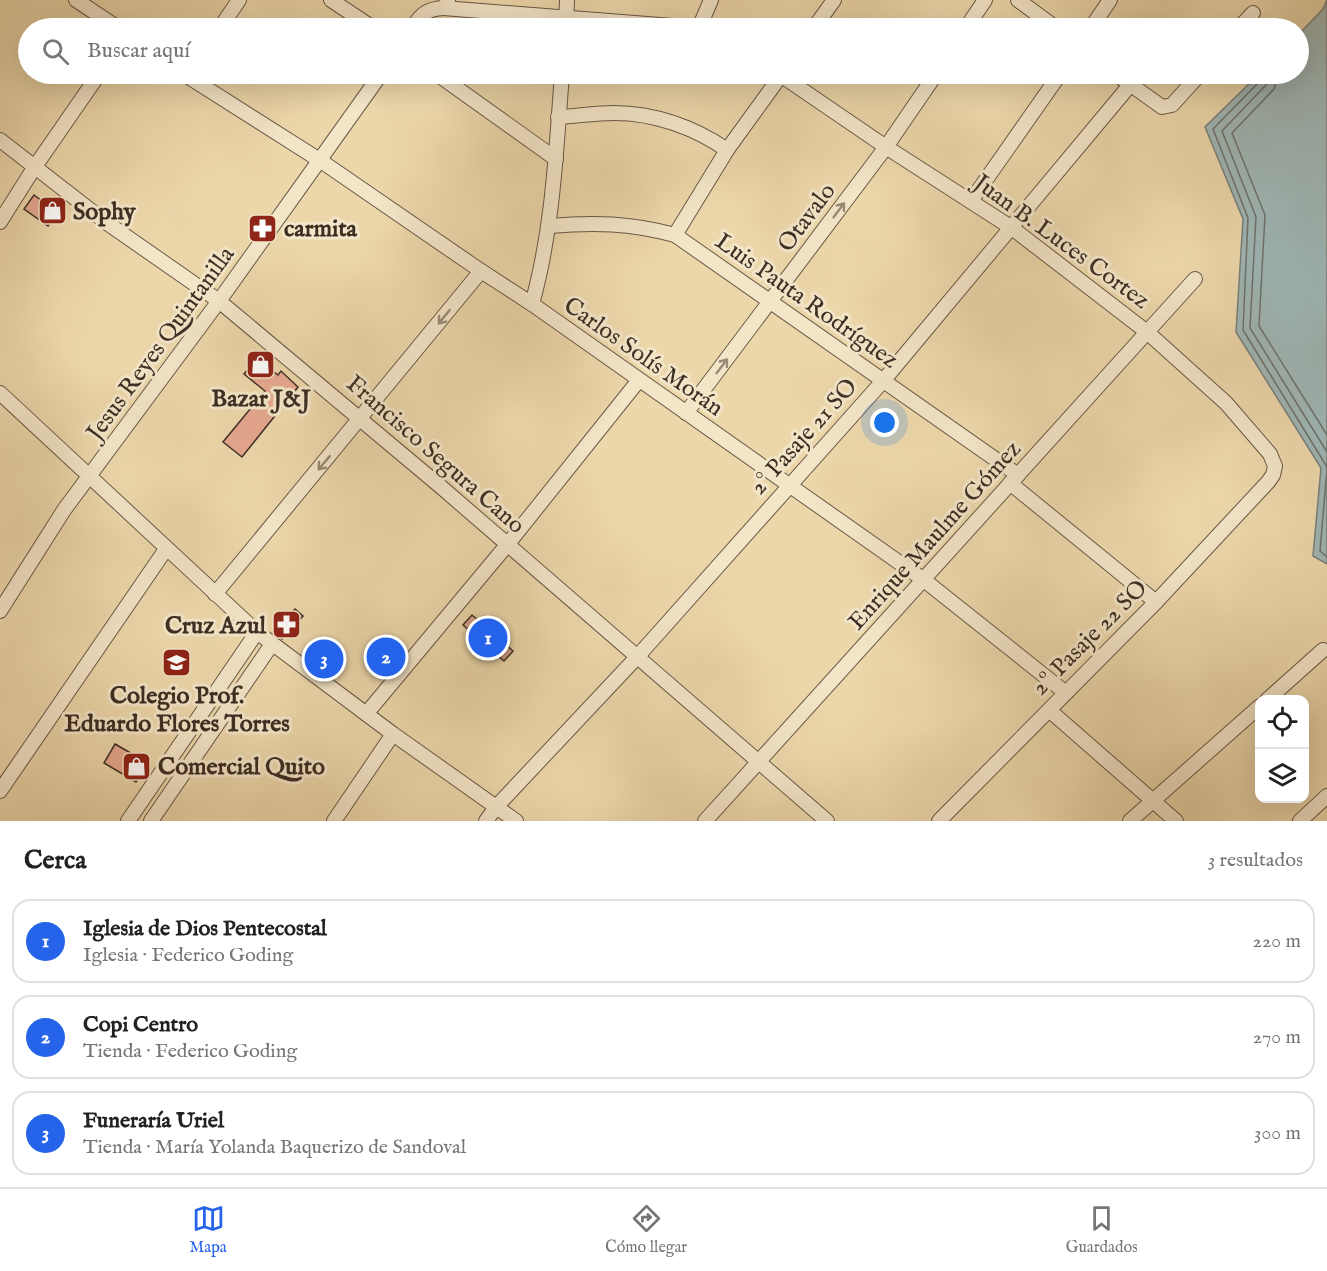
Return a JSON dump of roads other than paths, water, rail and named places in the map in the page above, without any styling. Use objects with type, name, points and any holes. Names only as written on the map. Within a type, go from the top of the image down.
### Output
[{"type":"street","points":[[76,0],[103,18]]},
{"type":"street","points":[[227,18],[239,0]]},
{"type":"street","points":[[331,0],[357,18]]},
{"type":"street","points":[[566,18],[567,0]]},
{"type":"street","points":[[703,18],[711,0]]},
{"type":"street","points":[[821,18],[834,0]]},
{"type":"street","points":[[973,18],[985,0]]},
{"type":"street","points":[[1018,0],[1042,18]]},
{"type":"street","points":[[1098,18],[1110,0]]},
{"type":"street","points":[[423,7],[428,10],[446,4],[534,18]]},
{"type":"street","points":[[1249,18],[1253,14]]},
{"type":"street","points":[[0,222],[92,84]]},
{"type":"street","name":"Carlos Solís Morán","points":[[202,84],[532,304],[686,412],[924,580],[1066,693]]},
{"type":"street","name":"Jesus Reyes Quintanilla","points":[[0,611],[64,510],[321,161],[374,84]]},
{"type":"street","points":[[451,84],[556,159]]},
{"type":"street","points":[[532,304],[542,267],[549,226],[561,84]]},
{"type":"street","points":[[675,236],[726,150],[774,84]]},
{"type":"street","name":"Juan B. Luces Cortez","points":[[795,84],[886,147],[1012,228],[1147,332],[1226,403],[1270,454],[1275,466],[1268,482]]},
{"type":"street","name":"Otavalo","points":[[686,412],[886,147],[929,84]]},
{"type":"street","points":[[971,201],[1053,84]]},
{"type":"street","points":[[1130,84],[1157,104],[1167,107],[1172,105],[1191,84]]},
{"type":"street","name":"2° Pasaje 21 SO","points":[[486,821],[496,807],[638,656],[883,381],[1130,84]]},
{"type":"street","points":[[558,117],[613,113],[645,115],[705,135],[726,150]]},
{"type":"street","name":"Francisco Segura Cano","points":[[0,140],[107,223],[219,301],[361,418],[827,821]]},
{"type":"street","name":"Luis Pauta Rodríguez","points":[[549,226],[585,223],[618,224],[675,236],[883,381],[1014,479],[1156,602]]},
{"type":"street","points":[[215,594],[481,272]]},
{"type":"street","name":"Enrique Maulme Gómez","points":[[705,821],[1195,279]]},
{"type":"street","points":[[366,714],[639,380]]},
{"type":"street","points":[[0,393],[256,632],[393,734],[516,821]]},
{"type":"street","name":"2º Pasaje 22 SO","points":[[939,821],[1156,602],[1268,482]]},
{"type":"street","points":[[0,791],[166,549]]},
{"type":"street","points":[[128,821],[256,632]]},
{"type":"street","points":[[151,821],[272,644]]},
{"type":"street","points":[[1272,695],[1323,650]]},
{"type":"street","points":[[1049,710],[1176,821]]},
{"type":"street","points":[[1130,821],[1255,710]]},
{"type":"street","points":[[334,821],[393,734]]},
{"type":"street","points":[[1300,821],[1327,796]]},
{"type":"water","points":[[1327,0],[1327,564],[1313,556],[1321,468],[1236,332],[1243,219],[1205,127],[1249,84],[1309,84],[1309,24],[1323,9]]},
{"type":"place","name":"Sophy","points":[[52,211]]},
{"type":"place","name":"carmita","points":[[263,228]]},
{"type":"place","name":"Bazar J&J","points":[[261,365]]},
{"type":"place","name":"Cruz Azul","points":[[287,625]]},
{"type":"place","name":"Iglesia de Dios Pentecostal","points":[[488,638]]},
{"type":"place","name":"Copi Centro","points":[[386,657]]},
{"type":"place","name":"Funeraría Uriel","points":[[324,659]]},
{"type":"place","name":"Colegio Prof. Eduardo Flores Torres","points":[[177,662]]},
{"type":"place","name":"Comercial Quito","points":[[137,766]]}]
